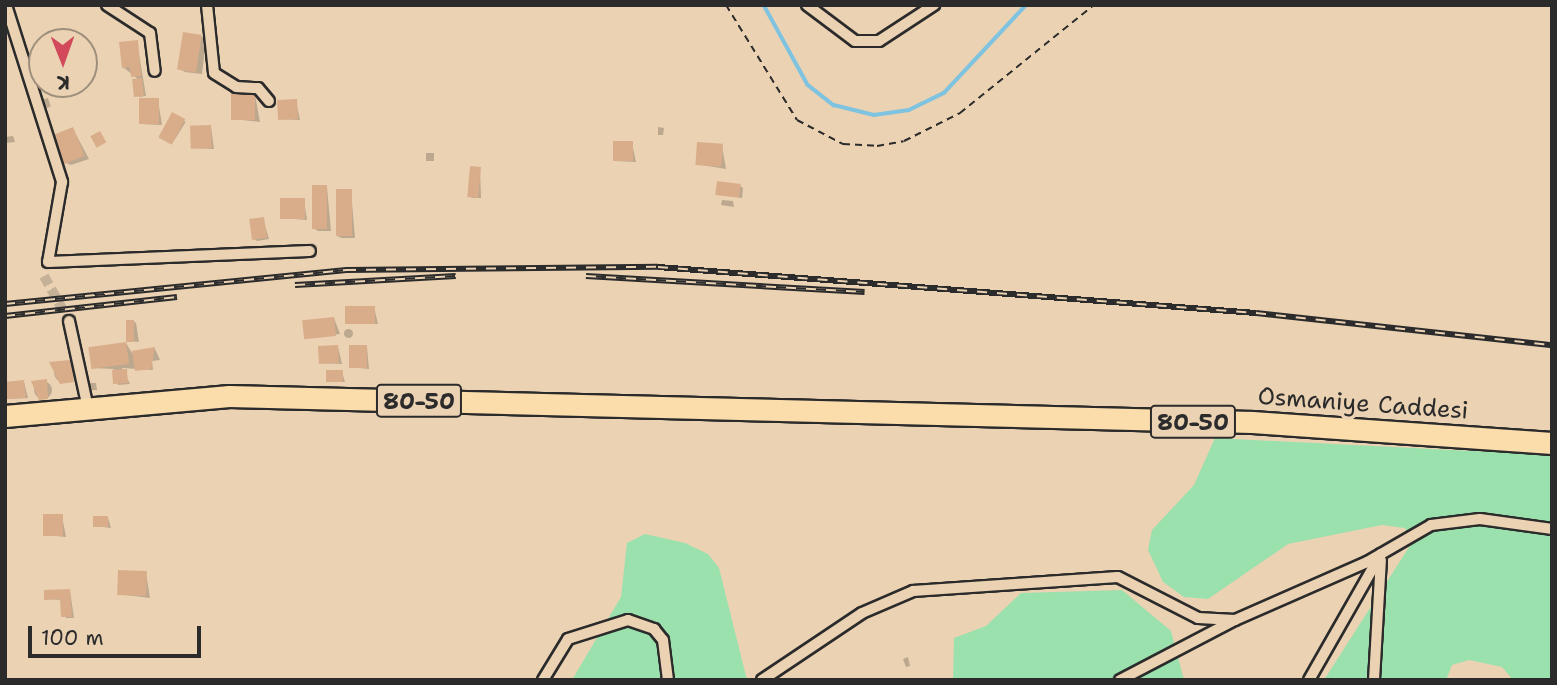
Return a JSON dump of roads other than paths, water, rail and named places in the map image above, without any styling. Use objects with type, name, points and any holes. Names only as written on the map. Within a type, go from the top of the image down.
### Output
[{"type":"highway","points":[[5,405],[87,403],[287,389],[1233,415],[1552,436]]},
{"type":"highway","name":"Osmaniye Caddesi","points":[[87,403],[229,396],[834,415],[1252,422],[1552,443]]},
{"type":"highway","name":"80-50","points":[[5,416],[87,403]]},
{"type":"street","points":[[6,5],[62,182],[44,276]]},
{"type":"street","points":[[107,5],[150,33],[155,71]]},
{"type":"street","points":[[207,5],[214,72],[236,87],[258,88],[270,101]]},
{"type":"street","points":[[807,5],[855,41],[879,41],[934,5]]},
{"type":"street","points":[[48,262],[310,251]]},
{"type":"street","points":[[69,321],[87,403]]},
{"type":"street","points":[[1120,680],[1236,620],[1381,554],[1431,525],[1463,519],[1552,529]]},
{"type":"street","points":[[1309,680],[1381,554]]},
{"type":"street","points":[[1374,680],[1381,554]]},
{"type":"street","points":[[762,680],[862,613],[913,590],[1107,576],[1142,585],[1198,618],[1236,620]]},
{"type":"street","points":[[543,680],[568,639],[628,620],[654,629],[663,640],[668,680]]},
{"type":"waterway","points":[[764,5],[808,85],[834,105],[874,115],[909,110],[944,93],[1026,5]]},
{"type":"tunnel","points":[[44,276],[69,321]]},
{"type":"railway","points":[[5,304],[346,270],[658,267],[1256,313],[1552,345]]},
{"type":"railway","points":[[295,285],[456,276]]},
{"type":"railway","points":[[586,276],[865,292]]},
{"type":"railway","points":[[5,316],[177,297]]}]
